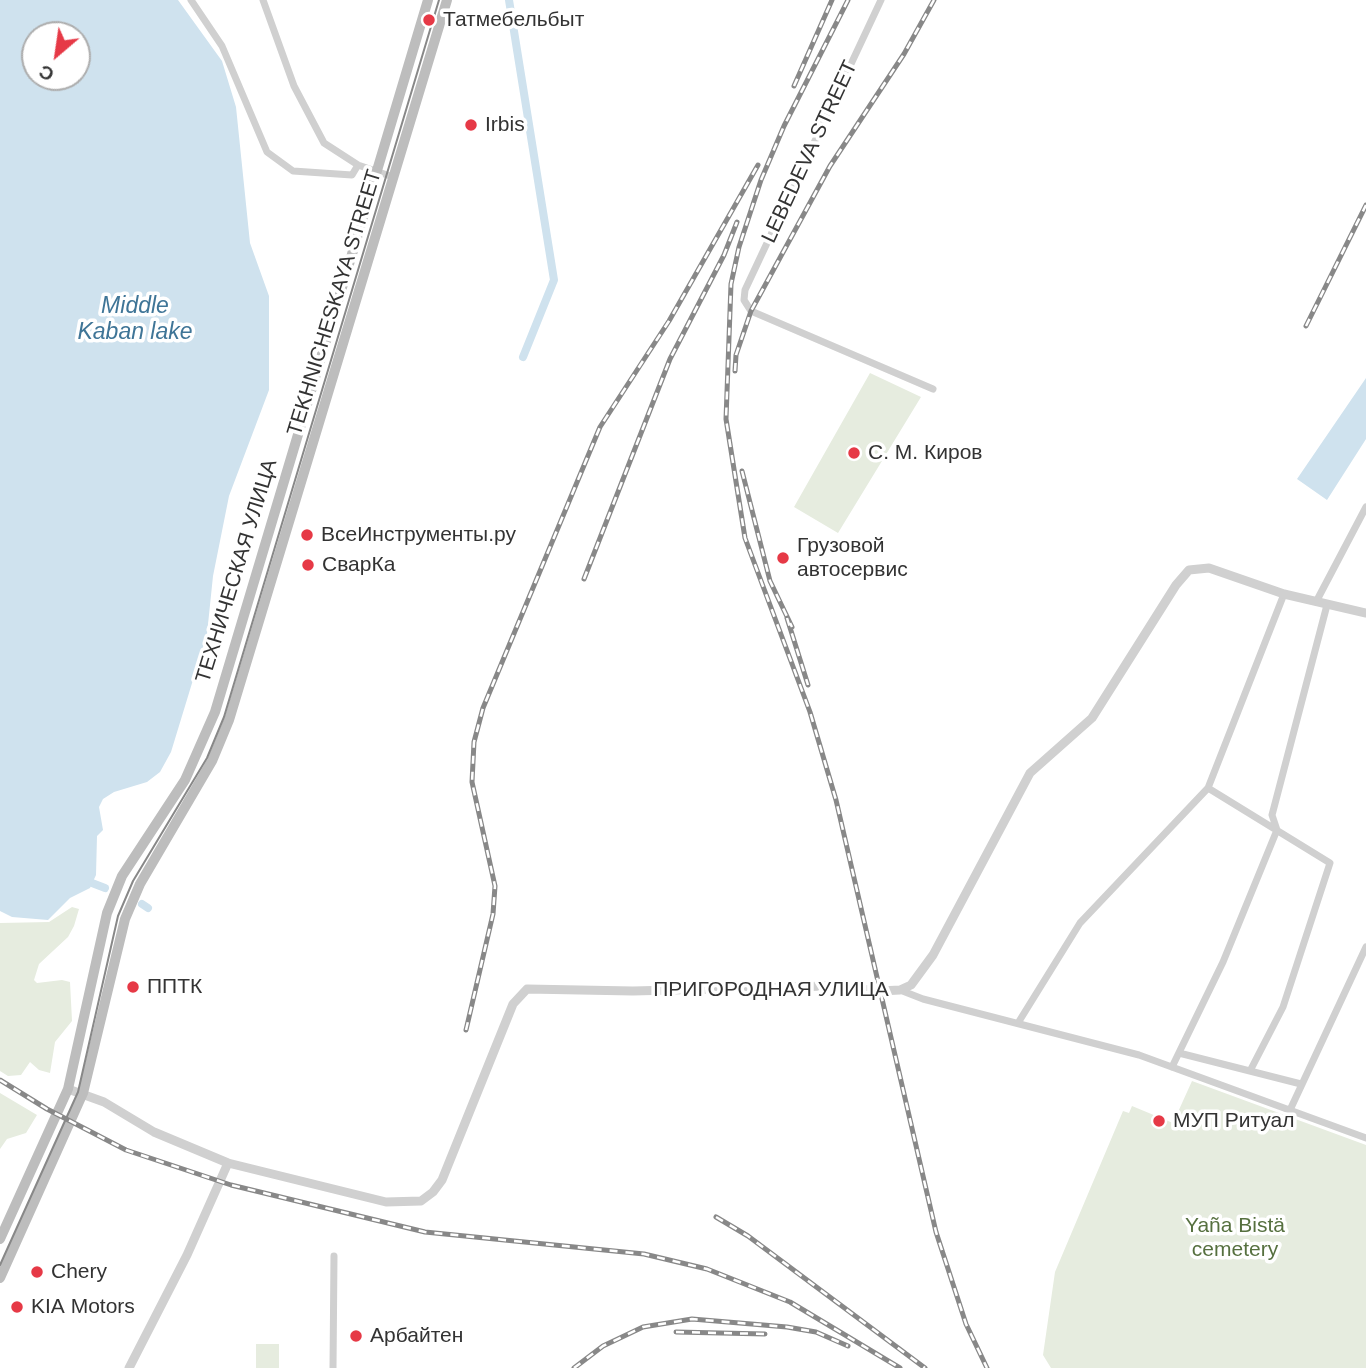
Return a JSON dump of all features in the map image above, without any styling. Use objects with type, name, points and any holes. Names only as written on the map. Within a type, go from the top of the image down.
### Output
[{"type":"main road","name":"ТЕХНИЧЕСКАЯ УЛИЦА","points":[[0,1239],[68,1089],[107,913],[122,876],[185,780],[215,712],[428,0]]},
{"type":"main road","name":"TEKHNICHESKAYA STREET","points":[[83,1093],[125,919],[140,884],[212,761],[229,720],[447,0]]},
{"type":"main road","points":[[0,1279],[83,1093]]},
{"type":"street","points":[[191,0],[222,46],[267,152],[293,171],[352,175],[358,165]]},
{"type":"street","points":[[263,0],[295,86],[324,143],[358,165],[393,177]]},
{"type":"street","name":"LEBEDEVA STREET","points":[[881,0],[745,290],[745,306],[933,389]]},
{"type":"street","points":[[1316,602],[1366,506]]},
{"type":"street","points":[[900,990],[919,976],[933,955],[1030,773],[1092,718],[1176,585],[1189,570],[1209,568],[1284,594],[1366,612]]},
{"type":"street","points":[[1018,1023],[1080,923],[1209,788],[1284,594]]},
{"type":"street","points":[[1172,1067],[1223,962],[1277,830],[1272,815],[1327,605]]},
{"type":"street","points":[[1209,788],[1330,863],[1283,1007],[1250,1071]]},
{"type":"street","points":[[1290,1110],[1366,947]]},
{"type":"street","name":"ПРИГОРОДНАЯ УЛИЦА","points":[[228,1163],[386,1202],[421,1201],[433,1192],[442,1180],[513,1004],[527,989],[633,991],[828,986],[900,990],[923,999],[1172,1067],[1366,1138]]},
{"type":"street","points":[[1179,1053],[1301,1084]]},
{"type":"street","points":[[68,1089],[83,1093],[154,1132],[228,1163],[187,1255],[129,1368]]},
{"type":"street","points":[[333,1368],[334,1256]]},
{"type":"green space","points":[[870,373],[921,397],[838,533],[794,507]]},
{"type":"green space","points":[[72,907],[79,909],[74,926],[68,937],[39,964],[34,980],[37,983],[62,980],[70,982],[72,1021],[55,1042],[50,1073],[39,1070],[30,1062],[21,1075],[8,1076],[0,1071],[0,923],[49,922]]},
{"type":"green space","name":"Yaña Bistä cemetery","points":[[1192,1081],[1366,1145],[1366,1368],[1051,1368],[1043,1355],[1055,1272],[1123,1111],[1129,1113],[1132,1106],[1173,1123]]},
{"type":"green space","points":[[0,1093],[37,1115],[26,1133],[7,1139],[0,1149]]},
{"type":"green space","points":[[256,1344],[279,1344],[279,1368],[256,1368]]},
{"type":"water","name":"Middle Kaban lake","points":[[0,0],[178,0],[222,61],[236,107],[250,243],[269,296],[269,390],[229,496],[213,576],[207,634],[171,752],[160,772],[147,782],[114,792],[103,799],[99,807],[103,830],[97,836],[96,875],[90,888],[70,898],[48,920],[12,917],[0,911]]},
{"type":"water","points":[[1366,378],[1366,439],[1327,500],[1297,479]]},
{"type":"waterway","points":[[509,0],[554,280],[523,357]]},
{"type":"waterway","points":[[92,883],[105,888]]},
{"type":"waterway","points":[[142,904],[148,908]]},
{"type":"tram line","points":[[0,1265],[78,1092],[118,916],[133,881],[207,758],[224,717],[439,0]]},
{"type":"railway","points":[[794,86],[832,0]]},
{"type":"railway","points":[[848,0],[784,126],[761,180],[739,247],[731,284],[726,419],[745,538],[810,712],[836,800],[936,1232],[966,1324],[987,1368]]},
{"type":"railway","points":[[735,371],[736,355],[751,311],[830,166],[904,54],[934,0]]},
{"type":"railway","points":[[466,1030],[493,914],[495,886],[472,782],[474,742],[483,708],[600,427],[669,321],[758,165]]},
{"type":"railway","points":[[1306,326],[1366,205]]},
{"type":"railway","points":[[584,579],[670,359],[724,255],[737,222]]},
{"type":"railway","points":[[742,471],[770,581],[792,627]]},
{"type":"railway","points":[[787,618],[808,685]]},
{"type":"railway","points":[[0,1080],[47,1109],[126,1150],[231,1185],[425,1232],[644,1254],[707,1269],[790,1302],[900,1368]]},
{"type":"railway","points":[[716,1217],[748,1236],[925,1368]]},
{"type":"railway","points":[[574,1368],[603,1346],[643,1327],[692,1319],[816,1332],[848,1346]]},
{"type":"railway","points":[[676,1332],[765,1334]]},
{"type":"place","name":"Татмебельбыт","points":[[429,20]]},
{"type":"place","name":"Irbis","points":[[471,125]]},
{"type":"place","name":"С. М. Киров","points":[[854,453]]},
{"type":"place","name":"ВсеИнструменты.ру","points":[[307,535]]},
{"type":"place","name":"Грузовой автосервис","points":[[783,558]]},
{"type":"place","name":"СварКа","points":[[308,565]]},
{"type":"place","name":"ППТК","points":[[133,987]]},
{"type":"place","name":"МУП Ритуал","points":[[1159,1121]]},
{"type":"place","name":"Chery","points":[[37,1272]]},
{"type":"place","name":"KIA Motors","points":[[17,1307]]},
{"type":"place","name":"Арбайтен","points":[[356,1336]]}]
